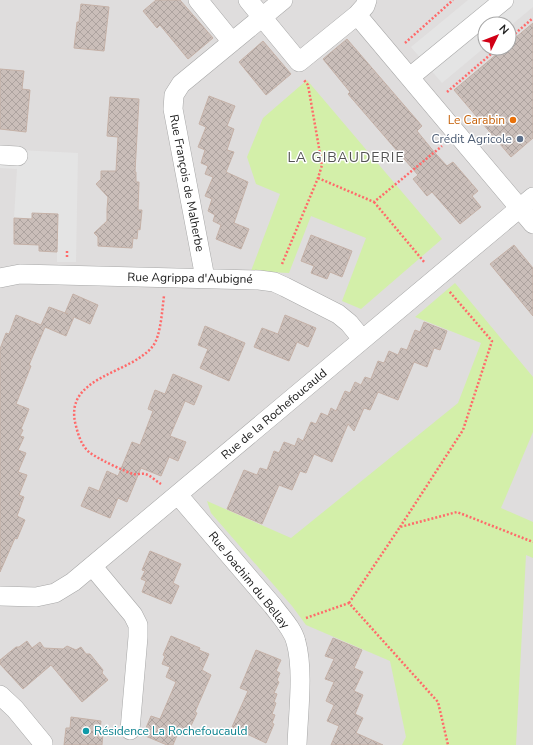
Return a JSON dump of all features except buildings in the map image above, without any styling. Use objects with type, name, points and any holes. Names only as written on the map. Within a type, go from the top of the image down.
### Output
[{"type":"street","points":[[198,0],[232,42]]},
{"type":"street","points":[[248,0],[299,62],[362,7],[392,55],[410,78],[526,202],[533,224]]},
{"type":"street","name":"Rue François de Malherbe","points":[[205,278],[173,110],[174,95],[181,84],[283,0]]},
{"type":"street","points":[[410,78],[504,0]]},
{"type":"street","name":"Rue de la Rochefoucauld","points":[[0,596],[36,597],[55,593],[73,582],[93,567],[526,202]]},
{"type":"street","name":"Rue Agrippa d'Aubigné","points":[[0,278],[20,274],[205,278],[274,282],[338,314],[349,323],[362,339]]},
{"type":"street","name":"Rue Joachim du Bellay","points":[[178,495],[287,624],[296,641],[300,667],[297,745]]},
{"type":"street","points":[[93,567],[133,615],[138,625],[130,730]]},
{"type":"street","points":[[0,695],[15,709],[43,743],[43,745]]},
{"type":"path","points":[[392,55],[453,0]]},
{"type":"path","points":[[517,32],[533,18]]},
{"type":"path","points":[[424,94],[437,84],[447,92],[489,56]]},
{"type":"path","points":[[274,282],[318,178],[322,165],[308,85],[303,78],[299,62]]},
{"type":"path","points":[[374,202],[446,142]]},
{"type":"path","points":[[287,624],[349,603],[463,430],[492,341],[374,202],[318,178]]},
{"type":"path","points":[[166,278],[158,332],[154,345],[138,358],[92,383],[81,392],[75,404],[74,421],[79,438],[86,450],[94,456],[134,475],[146,474],[178,495]]},
{"type":"path","points":[[400,527],[457,512],[533,542]]},
{"type":"path","points":[[349,603],[438,702],[448,745]]},
{"type":"shaded area","points":[[0,0],[533,0],[533,745],[0,745]]},
{"type":"shaded area","points":[[468,0],[533,0],[533,7],[517,20],[517,16],[477,16],[477,54],[442,83],[411,47]]},
{"type":"shaded area","points":[[19,150],[78,153],[76,262],[57,262],[57,214],[32,213],[32,219],[14,218],[17,169],[0,168],[0,160]]},
{"type":"green space","points":[[307,80],[442,239],[361,309],[342,301],[366,238],[311,216],[289,273],[251,271],[280,194],[256,184],[247,157],[263,118]]},
{"type":"green space","points":[[455,283],[533,377],[533,432],[501,508],[533,522],[533,558],[526,555],[516,745],[402,745],[406,737],[390,661],[306,625],[292,606],[211,513],[207,501],[291,538],[458,403],[481,343],[415,317]]},
{"type":"place","name":"Le Carabin","points":[[513,120]]},
{"type":"place","name":"Crédit Agricole","points":[[520,139]]},
{"type":"place","name":"Résidence La Rochefoucauld","points":[[86,731]]},
{"type":"district","name":"LA GIBAUDERIE","points":[[346,157]]}]
